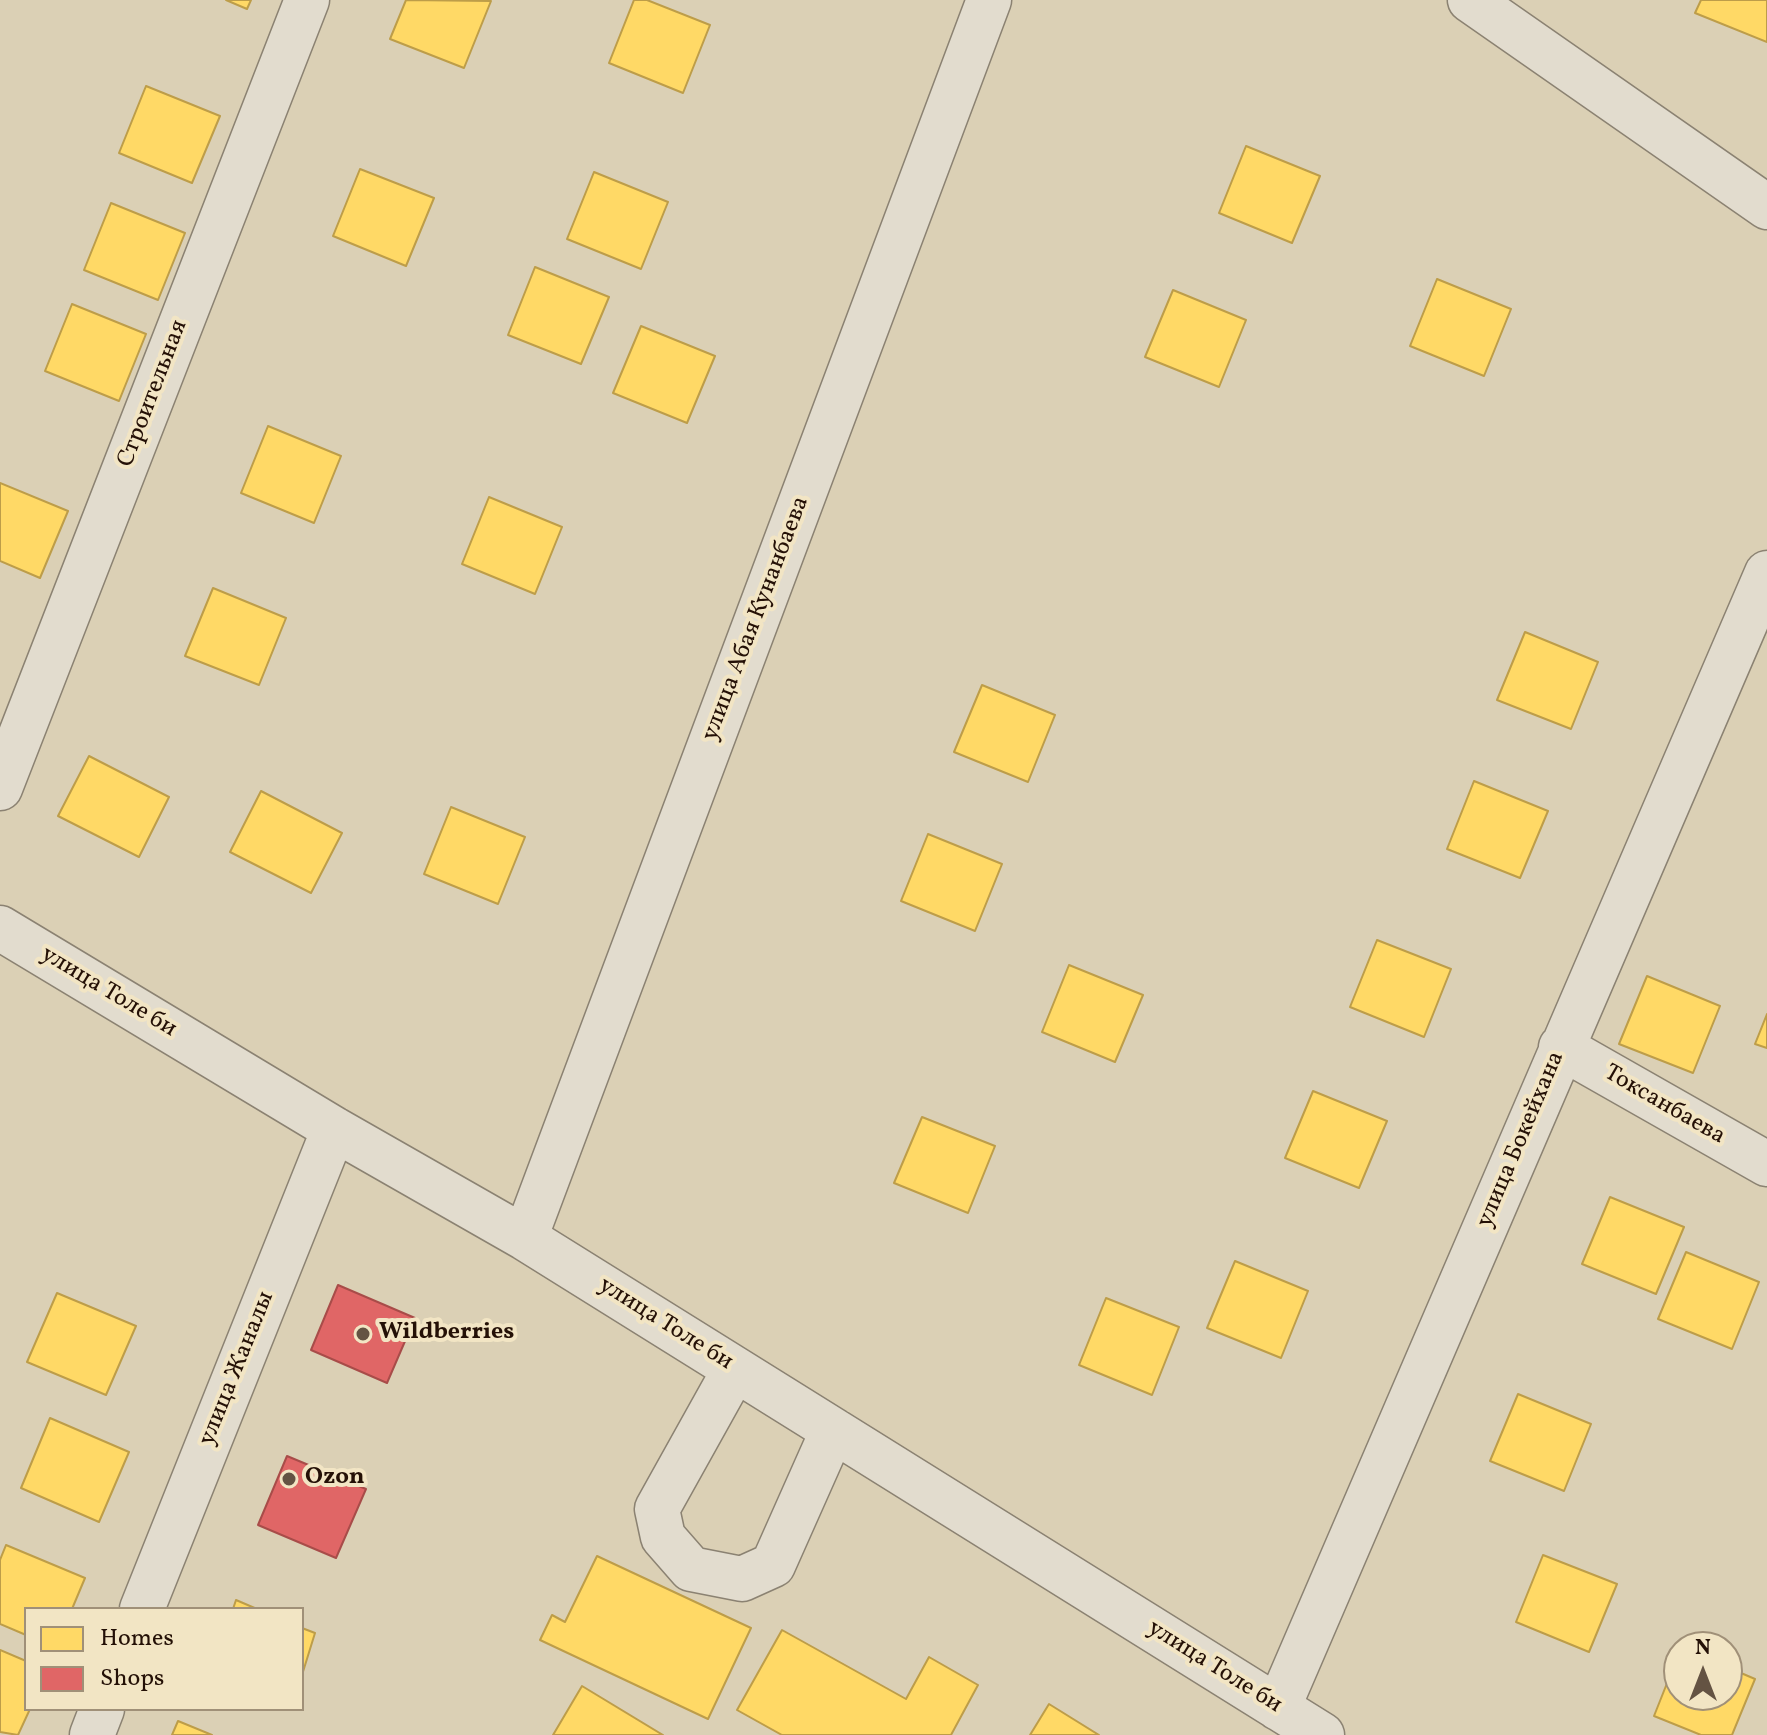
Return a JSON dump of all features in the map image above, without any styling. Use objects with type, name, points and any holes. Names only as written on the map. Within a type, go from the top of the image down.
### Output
[{"type":"street","name":"Строительная","points":[[0,788],[307,0]]},
{"type":"street","name":"улица Абая Кунанбаева","points":[[525,1238],[989,0]]},
{"type":"street","points":[[1470,0],[1767,207]]},
{"type":"street","name":"улица Бокейхана","points":[[1278,1708],[1767,573]]},
{"type":"street","name":"улица Толе би","points":[[0,928],[334,1129],[525,1238],[1322,1735]]},
{"type":"street","name":"Токсанбаева","points":[[1561,1047],[1767,1164]]},
{"type":"street","name":"улица Жаналы","points":[[143,1607],[334,1129]]},
{"type":"street","points":[[735,1369],[657,1509],[663,1537],[691,1569],[742,1579],[773,1565],[833,1430]]},
{"type":"street","points":[[92,1735],[101,1711]]},
{"type":"building: Homes","points":[[226,0],[251,0],[247,9]]},
{"type":"building: Homes","points":[[406,0],[491,1],[464,68],[390,39]]},
{"type":"building: Homes","points":[[634,0],[647,0],[710,25],[683,93],[609,63]]},
{"type":"building: Homes","points":[[1701,0],[1767,0],[1767,42],[1695,13]]},
{"type":"building: Homes","points":[[146,86],[220,116],[192,183],[119,153]]},
{"type":"building: Homes","points":[[1246,146],[1320,176],[1292,243],[1219,213]]},
{"type":"building: Homes","points":[[360,169],[434,198],[406,266],[333,236]]},
{"type":"building: Homes","points":[[594,172],[668,202],[641,269],[567,239]]},
{"type":"building: Homes","points":[[111,203],[185,233],[158,300],[84,270]]},
{"type":"building: Homes","points":[[535,267],[609,297],[581,364],[508,335]]},
{"type":"building: Homes","points":[[1437,279],[1511,309],[1484,376],[1410,346]]},
{"type":"building: Homes","points":[[1173,290],[1246,320],[1219,387],[1145,357]]},
{"type":"building: Homes","points":[[72,304],[146,334],[119,401],[45,371]]},
{"type":"building: Homes","points":[[641,326],[715,356],[687,423],[613,393]]},
{"type":"building: Homes","points":[[268,426],[341,456],[314,523],[241,493]]},
{"type":"building: Homes","points":[[0,483],[68,511],[40,578],[0,561]]},
{"type":"building: Homes","points":[[489,497],[562,527],[535,594],[462,564]]},
{"type":"building: Homes","points":[[213,588],[286,618],[259,685],[185,656]]},
{"type":"building: Homes","points":[[1525,632],[1598,662],[1571,729],[1497,700]]},
{"type":"building: Homes","points":[[982,685],[1055,715],[1028,782],[954,752]]},
{"type":"building: Homes","points":[[89,756],[169,797],[139,857],[58,816]]},
{"type":"building: Homes","points":[[1474,781],[1548,811],[1520,878],[1447,849]]},
{"type":"building: Homes","points":[[261,791],[342,833],[311,893],[230,852]]},
{"type":"building: Homes","points":[[451,807],[525,837],[498,904],[424,874]]},
{"type":"building: Homes","points":[[928,834],[1002,864],[975,931],[901,901]]},
{"type":"building: Homes","points":[[1377,940],[1451,969],[1424,1037],[1350,1007]]},
{"type":"building: Homes","points":[[1069,965],[1143,995],[1115,1062],[1042,1032]]},
{"type":"building: Homes","points":[[1647,976],[1720,1006],[1693,1073],[1619,1044]]},
{"type":"building: Homes","points":[[1767,1014],[1767,1048],[1755,1044]]},
{"type":"building: Homes","points":[[1313,1091],[1387,1121],[1359,1188],[1285,1158]]},
{"type":"building: Homes","points":[[922,1117],[995,1146],[968,1213],[894,1183]]},
{"type":"building: Homes","points":[[1610,1197],[1684,1227],[1656,1294],[1582,1264]]},
{"type":"building: Homes","points":[[1686,1252],[1759,1282],[1732,1349],[1658,1319]]},
{"type":"building: Homes","points":[[1235,1261],[1308,1291],[1281,1358],[1207,1328]]},
{"type":"building: Homes","points":[[57,1293],[136,1326],[106,1395],[27,1362]]},
{"type":"building: Homes","points":[[1106,1298],[1179,1327],[1152,1395],[1079,1365]]},
{"type":"building: Homes","points":[[1518,1394],[1591,1424],[1564,1491],[1490,1461]]},
{"type":"building: Homes","points":[[50,1418],[129,1452],[99,1522],[21,1488]]},
{"type":"building: Homes","points":[[6,1545],[85,1578],[73,1607],[24,1607],[24,1634],[0,1624],[0,1560]]},
{"type":"building: Homes","points":[[1543,1555],[1617,1584],[1589,1652],[1516,1622]]},
{"type":"building: Homes","points":[[597,1556],[751,1628],[708,1719],[540,1640],[552,1615],[565,1622]]},
{"type":"building: Homes","points":[[236,1600],[252,1607],[234,1607]]},
{"type":"building: Homes","points":[[304,1629],[315,1633],[304,1669]]},
{"type":"building: Homes","points":[[782,1630],[906,1699],[929,1657],[978,1685],[951,1735],[782,1735],[737,1710]]},
{"type":"building: Homes","points":[[0,1650],[24,1660],[24,1711],[29,1711],[18,1735],[0,1732]]},
{"type":"building: Homes","points":[[1743,1674],[1755,1679],[1743,1708]]},
{"type":"building: Homes","points":[[582,1686],[663,1735],[553,1735]]},
{"type":"building: Homes","points":[[1663,1693],[1663,1711],[1742,1711],[1732,1735],[1701,1735],[1654,1716]]},
{"type":"building: Homes","points":[[1049,1704],[1099,1735],[1030,1735]]},
{"type":"building: Homes","points":[[178,1721],[212,1735],[172,1735]]},
{"type":"building: Shops","name":"Wildberries","points":[[338,1285],[415,1318],[387,1383],[311,1350]]},
{"type":"building: Shops","points":[[287,1456],[366,1489],[336,1558],[258,1525]]},
{"type":"place","name":"Wildberries","points":[[363,1334]]},
{"type":"place","name":"Ozon","points":[[289,1479]]}]
